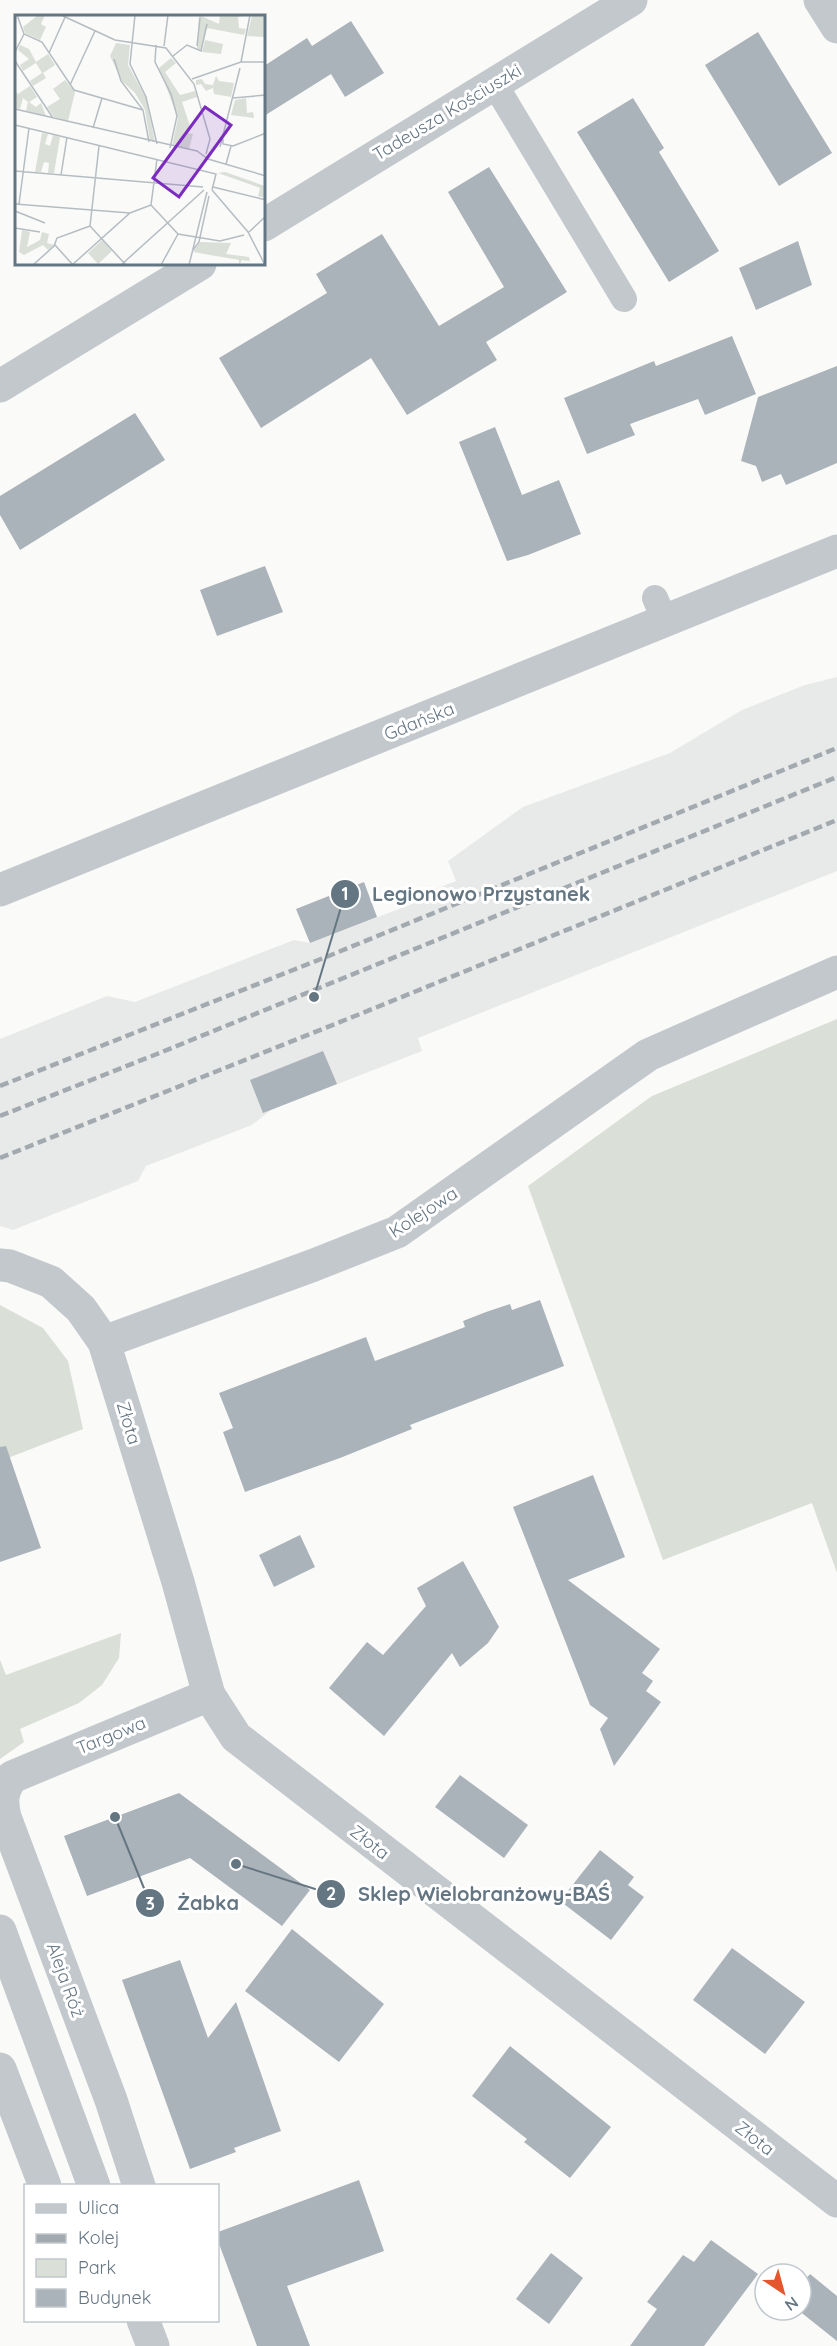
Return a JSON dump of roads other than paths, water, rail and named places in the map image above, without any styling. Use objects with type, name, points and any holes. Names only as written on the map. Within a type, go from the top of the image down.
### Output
[{"type":"street","name":"Tadeusza Kościuszki","points":[[266,224],[631,0]]},
{"type":"street","points":[[820,0],[837,27]]},
{"type":"street","points":[[0,386],[197,266]]},
{"type":"street","name":"Gdańska","points":[[0,890],[660,610],[837,551]]},
{"type":"street","name":"Kolejowa","points":[[104,1341],[398,1232],[648,1055],[837,972]]},
{"type":"street","points":[[0,1265],[10,1266],[51,1282],[81,1309],[104,1341]]},
{"type":"street","name":"Złota","points":[[104,1341],[178,1582],[209,1695],[236,1737],[837,2201]]},
{"type":"street","name":"Targowa","points":[[12,1777],[209,1695]]},
{"type":"street","name":"Aleja Róż","points":[[12,1777],[4,1789],[2,1804],[5,1817],[111,2100],[138,2184]]},
{"type":"street","points":[[0,1931],[93,2184]]},
{"type":"street","points":[[0,2068],[44,2184]]},
{"type":"lane","points":[[494,83],[624,299]]},
{"type":"railway","points":[[0,1086],[331,955],[837,748]]},
{"type":"railway","points":[[0,1116],[837,777]]},
{"type":"railway","points":[[0,1158],[837,820]]},
{"type":"place","name":"Legionowo Przystanek","points":[[314,997]]},
{"type":"place","name":"Żabka","points":[[115,1817]]},
{"type":"place","name":"Sklep Wielobranżowy-BAŚ","points":[[236,1864]]}]
